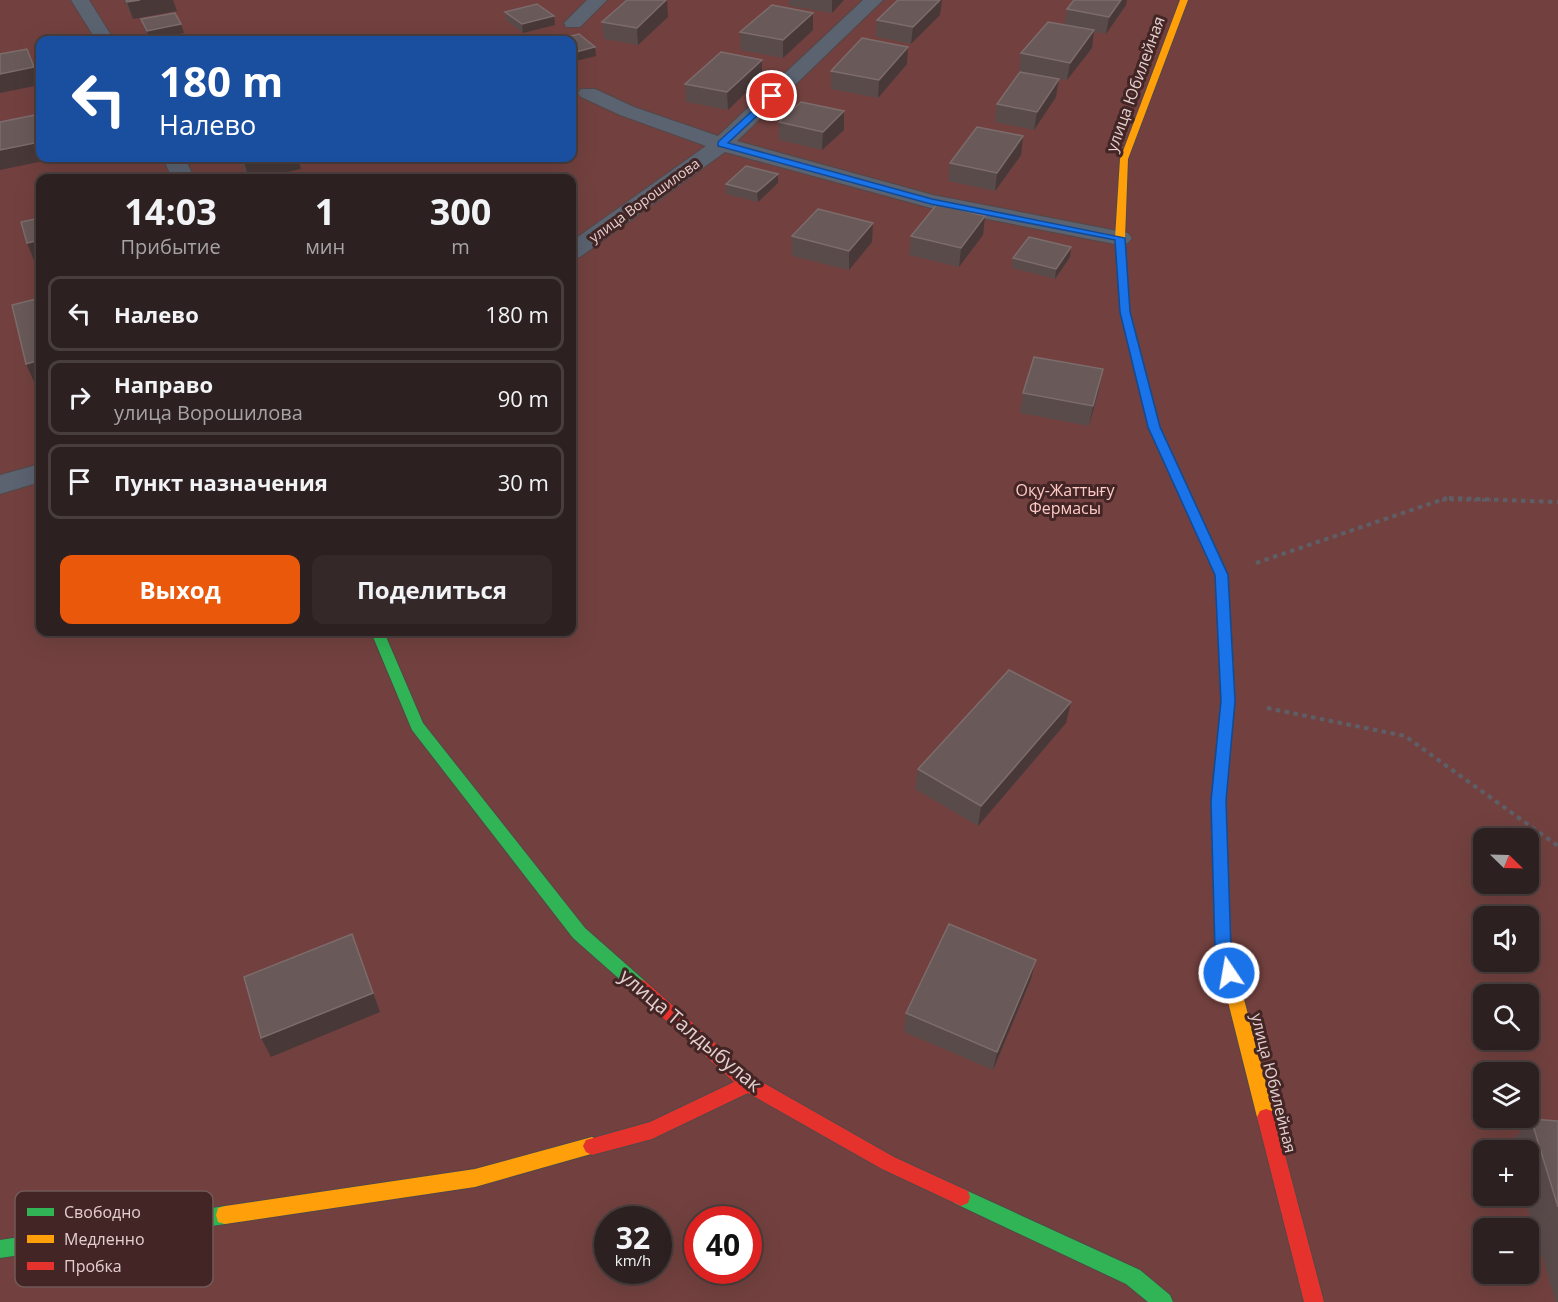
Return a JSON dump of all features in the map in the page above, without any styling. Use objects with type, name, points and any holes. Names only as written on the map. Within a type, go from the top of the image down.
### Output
[{"type":"street","points":[[80,0],[102,36]]},
{"type":"street","points":[[573,23],[598,0]]},
{"type":"street","name":"улица Ворошилова","points":[[576,249],[722,144],[874,0]]},
{"type":"street","name":"улица Юбилейная","points":[[1184,0],[1124,159],[1120,238],[1125,312],[1154,427],[1221,575],[1228,701],[1218,801],[1223,950],[1314,1302]]},
{"type":"street","points":[[588,93],[627,111],[722,144],[931,201],[1120,238]]},
{"type":"street","points":[[0,485],[36,474]]},
{"type":"street","name":"улица Талдыбулак","points":[[379,636],[417,726],[579,933],[749,1084],[888,1163],[1133,1277],[1163,1302]]},
{"type":"street","points":[[213,1217],[475,1178],[652,1130],[749,1084]]},
{"type":"street","points":[[0,1249],[15,1247]]},
{"type":"path","points":[[1221,575],[1447,498],[1558,502]]},
{"type":"path","points":[[1228,701],[1405,736],[1558,846]]},
{"type":"green space","name":"Оқу-Жаттығу Фермасы","points":[[0,0],[1558,0],[1558,1302],[0,1302]]},
{"type":"building","points":[[627,0],[666,0],[637,28],[602,22]]},
{"type":"building","points":[[898,0],[940,0],[913,27],[877,20]]},
{"type":"building","points":[[1074,0],[1121,0],[1109,17],[1067,9]]},
{"type":"building","points":[[537,4],[554,16],[522,24],[505,12]]},
{"type":"building","points":[[772,5],[813,13],[783,40],[740,32]]},
{"type":"building","points":[[175,13],[181,24],[147,31],[141,19]]},
{"type":"building","points":[[1048,22],[1094,30],[1070,63],[1021,53]]},
{"type":"building","points":[[579,34],[595,47],[576,52],[576,36],[571,36]]},
{"type":"building","points":[[862,38],[908,47],[879,80],[831,71]]},
{"type":"building","points":[[27,49],[34,67],[0,74],[0,54]]},
{"type":"building","points":[[721,52],[762,60],[727,92],[685,84]]},
{"type":"building","points":[[1020,72],[1059,79],[1037,112],[997,104]]},
{"type":"building","points":[[801,102],[844,111],[823,132],[779,122]]},
{"type":"building","points":[[36,115],[36,143],[0,150],[0,122]]},
{"type":"building","points":[[977,127],[1023,136],[997,173],[950,163]]},
{"type":"building","points":[[746,166],[778,174],[757,192],[726,184]]},
{"type":"building","points":[[937,204],[985,216],[961,248],[911,236]]},
{"type":"building","points":[[818,209],[873,223],[849,251],[792,236]]},
{"type":"building","points":[[36,219],[36,241],[27,243],[21,222]]},
{"type":"building","points":[[1029,237],[1071,247],[1056,269],[1013,258]]},
{"type":"building","points":[[36,299],[36,361],[26,364],[12,305]]},
{"type":"building","points":[[1034,357],[1103,369],[1093,406],[1023,393]]},
{"type":"building","points":[[1009,670],[1071,702],[981,806],[918,769]]},
{"type":"building","points":[[949,924],[1036,960],[997,1052],[906,1013]]},
{"type":"building","points":[[352,934],[373,993],[261,1038],[244,977]]},
{"type":"building","points":[[1539,1120],[1558,1121],[1558,1207],[1539,1140],[1534,1128],[1539,1128]]},
{"type":"traffic: fast","points":[[379,636],[417,726],[579,933],[639,986]]},
{"type":"traffic: fast","points":[[961,1197],[1133,1277],[1163,1302]]},
{"type":"traffic: fast","points":[[213,1217],[225,1215]]},
{"type":"traffic: fast","points":[[0,1249],[15,1247]]},
{"type":"traffic: slow","points":[[1122,272],[1120,238],[1124,159],[1184,0]]},
{"type":"traffic: slow","points":[[1226,660],[1228,701],[1218,801],[1223,950],[1266,1117]]},
{"type":"traffic: slow","points":[[225,1215],[475,1178],[592,1146]]},
{"type":"traffic: jam","points":[[1122,272],[1125,312],[1154,427],[1222,575],[1226,660]]},
{"type":"traffic: jam","points":[[639,986],[749,1084],[888,1163],[961,1197]]},
{"type":"traffic: jam","points":[[592,1146],[652,1130],[749,1084]]},
{"type":"traffic: jam","points":[[1266,1117],[1314,1302]]},
{"type":"route","points":[[772,96],[722,144],[931,201],[1120,238],[1125,312],[1154,427],[1221,575],[1228,701],[1218,801],[1223,950],[1229,973]]}]
